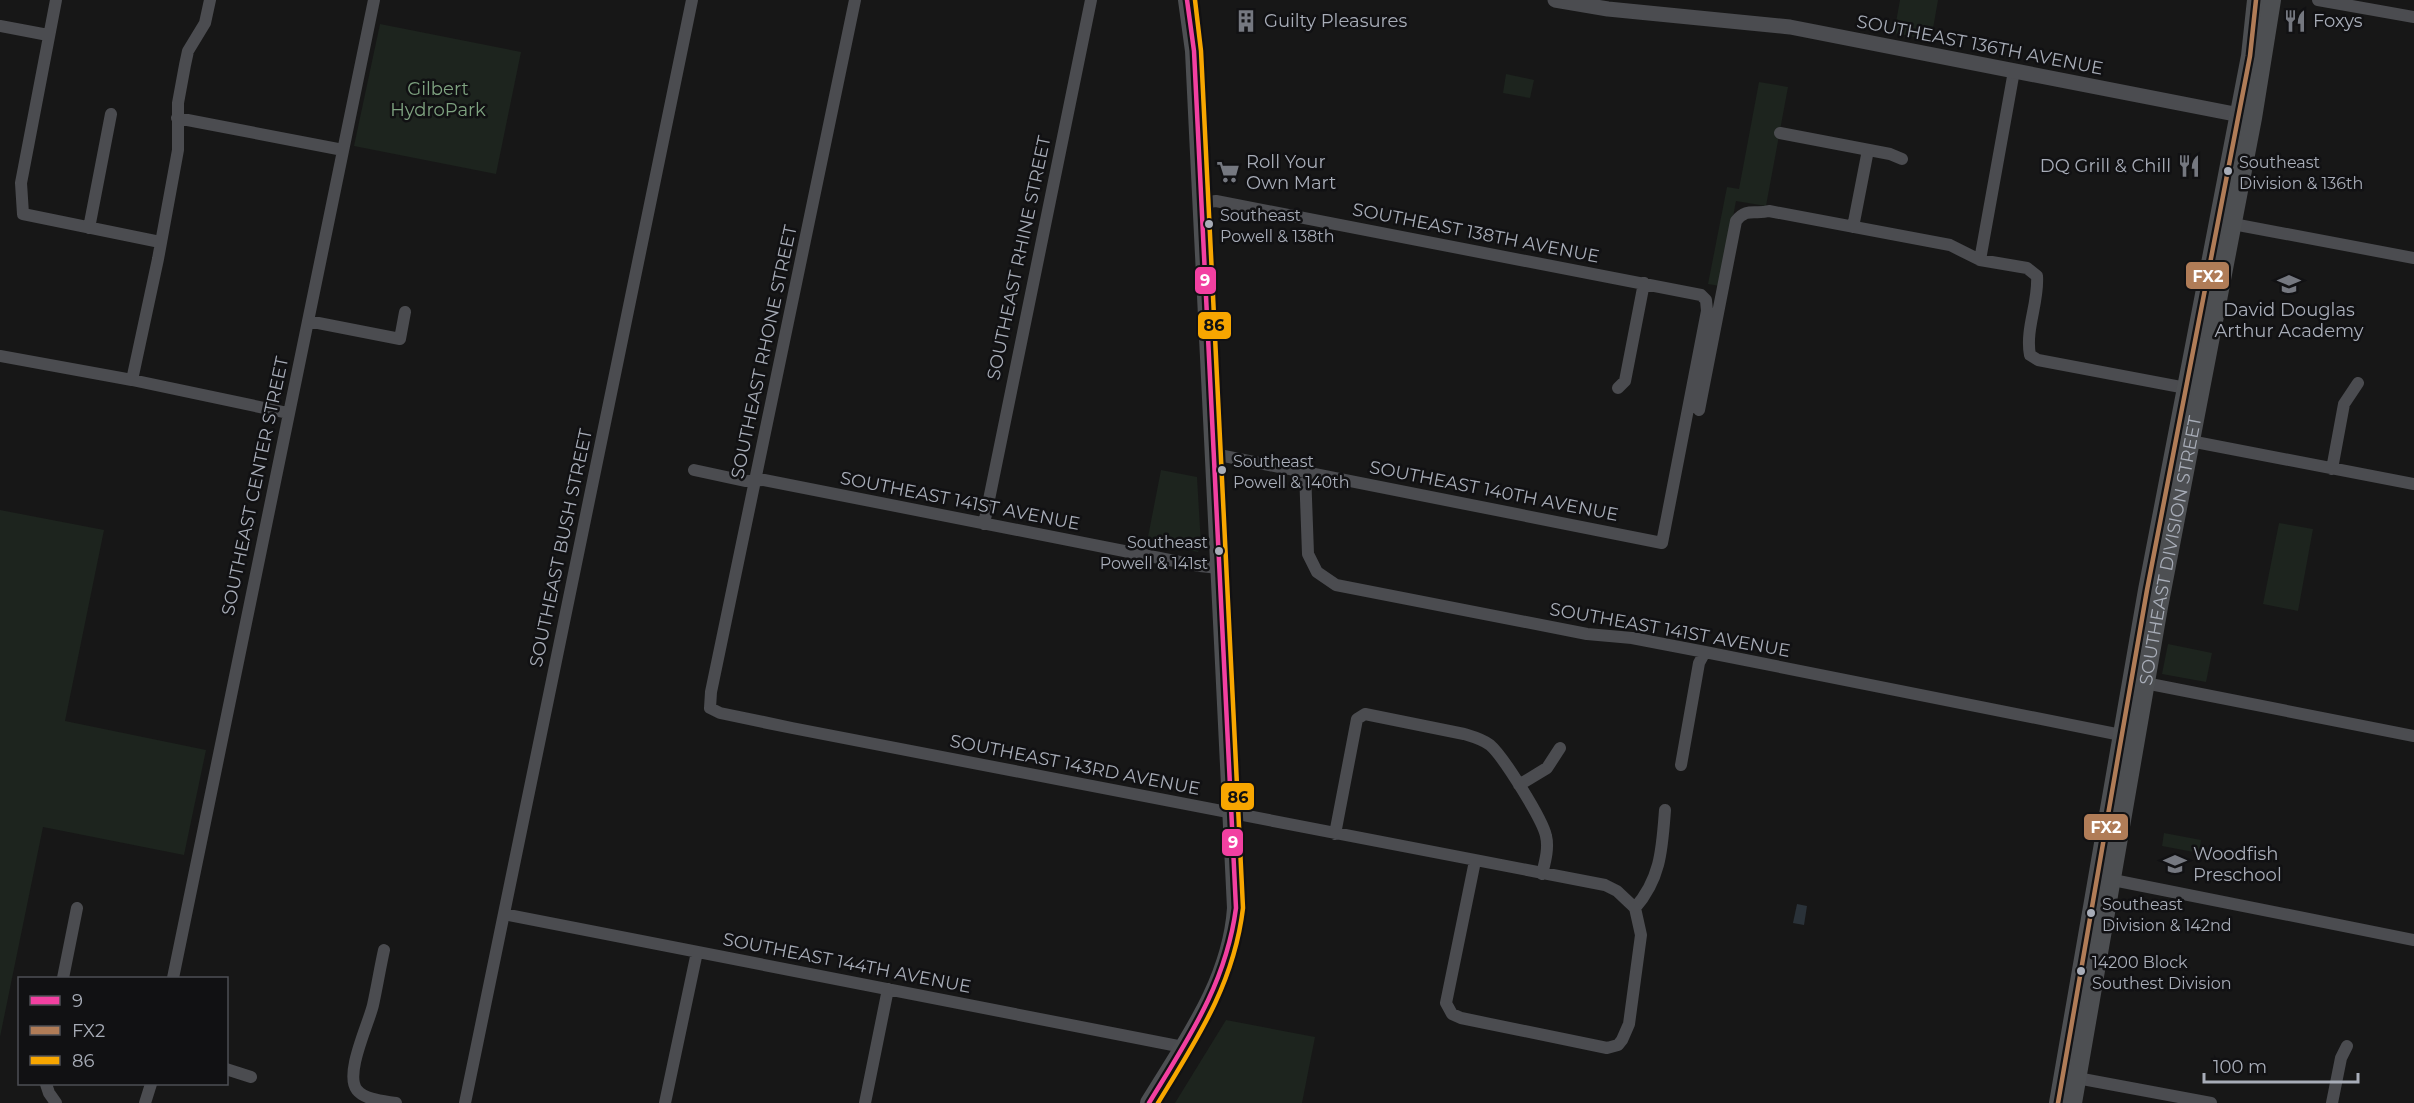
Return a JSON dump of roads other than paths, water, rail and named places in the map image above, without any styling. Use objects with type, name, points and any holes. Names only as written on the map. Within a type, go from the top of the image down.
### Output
[{"type":"main road","points":[[1149,1103],[1213,995],[1223,973],[1230,949],[1236,908],[1193,33],[1188,18],[1187,0]]},
{"type":"main road","points":[[1193,33],[1197,17],[1197,0]]},
{"type":"main road","name":"SOUTHEAST DIVISION STREET","points":[[2073,1103],[2113,880],[2139,631],[2232,224],[2256,0]]},
{"type":"main road","name":"SOUTHEAST DIVISION STREET","points":[[2058,1103],[2128,738],[2145,683],[2183,440],[2186,388],[2272,0]]},
{"type":"main road","points":[[2139,631],[2143,637],[2143,647],[2138,675],[2139,680],[2145,683]]},
{"type":"main road","points":[[2071,1028],[2072,1067],[2073,1074],[2077,1078]]},
{"type":"street","points":[[56,0],[21,183],[23,214],[160,242]]},
{"type":"street","points":[[132,380],[178,150],[177,118],[188,51],[205,23],[210,0]]},
{"type":"street","name":"SOUTHEAST CENTER STREET","points":[[173,977],[374,0]]},
{"type":"street","name":"SOUTHEAST BUSH STREET","points":[[465,1103],[692,0]]},
{"type":"street","name":"SOUTHEAST RHONE STREET","points":[[713,711],[710,708],[711,692],[855,0]]},
{"type":"street","name":"SOUTHEAST RHINE STREET","points":[[984,524],[1091,0]]},
{"type":"street","name":"SOUTHEAST 136TH AVENUE","points":[[1555,0],[1632,11],[1783,26],[2245,116]]},
{"type":"street","points":[[2318,0],[2414,17]]},
{"type":"street","points":[[0,26],[48,35]]},
{"type":"street","points":[[1980,260],[2014,71]]},
{"type":"street","points":[[89,228],[111,114]]},
{"type":"street","points":[[177,118],[343,150]]},
{"type":"street","points":[[1780,133],[1890,154],[1902,159]]},
{"type":"street","points":[[1853,227],[1868,150]]},
{"type":"street","name":"SOUTHEAST 138TH AVENUE","points":[[1201,203],[1216,201],[1701,295],[1706,300],[1707,311],[1662,543]]},
{"type":"street","points":[[1699,410],[1736,221],[1749,210],[1763,213],[1769,211],[1950,245],[1980,260],[2027,268],[2037,276],[2038,287],[2028,344],[2030,355],[2038,360],[2186,388]]},
{"type":"street","points":[[2232,224],[2414,258]]},
{"type":"street","points":[[1618,388],[1625,381],[1644,283]]},
{"type":"street","points":[[308,321],[400,339],[405,312]]},
{"type":"street","points":[[0,356],[132,380],[288,413]]},
{"type":"street","points":[[2332,468],[2344,404],[2358,383]]},
{"type":"street","points":[[2183,440],[2414,484]]},
{"type":"street","name":"SOUTHEAST 140TH AVENUE","points":[[1214,454],[1662,543]]},
{"type":"street","name":"SOUTHEAST 141ST AVENUE","points":[[694,470],[1219,568]]},
{"type":"street","name":"SOUTHEAST 141ST AVENUE","points":[[1305,471],[1308,554],[1317,572],[1336,585],[1587,634],[1632,638],[1705,652],[2128,738]]},
{"type":"street","points":[[1681,765],[1699,663],[1705,652]]},
{"type":"street","points":[[2145,683],[2414,736]]},
{"type":"street","name":"SOUTHEAST 143RD AVENUE","points":[[713,711],[1232,815],[1605,885],[1617,891],[1635,908]]},
{"type":"street","points":[[1335,834],[1357,719],[1365,714],[1479,738],[1491,747],[1519,785],[1546,836],[1542,873]]},
{"type":"street","points":[[1519,785],[1546,768],[1560,748]]},
{"type":"street","points":[[1475,861],[1446,1003],[1452,1014],[1461,1018],[1608,1048],[1613,1047],[1622,1040],[1629,1023],[1641,935],[1635,908],[1648,893],[1656,874],[1665,810]]},
{"type":"street","points":[[2113,880],[2414,940]]},
{"type":"street","points":[[63,977],[76,908]]},
{"type":"street","name":"SOUTHEAST 144TH AVENUE","points":[[504,914],[1183,1047]]},
{"type":"street","points":[[384,950],[373,1006],[361,1039],[353,1082],[362,1094],[396,1103]]},
{"type":"street","points":[[665,1103],[697,952]]},
{"type":"street","points":[[865,1103],[888,989]]},
{"type":"street","points":[[2332,1103],[2341,1058],[2347,1046]]},
{"type":"street","points":[[228,1070],[251,1077]]},
{"type":"street","points":[[2077,1078],[2211,1103]]},
{"type":"street","points":[[47,1085],[56,1103]]},
{"type":"street","points":[[145,1103],[150,1085]]},
{"type":"place","name":"Guilty Pleasures","points":[[1246,21]]},
{"type":"place","name":"Foxys","points":[[2295,21]]},
{"type":"place","name":"DQ Grill & Chill","points":[[2189,166]]},
{"type":"place","name":"Southeast Division & 136th","points":[[2228,171]]},
{"type":"place","name":"Roll Your Own Mart","points":[[1228,172]]},
{"type":"place","name":"Southeast Powell & 138th","points":[[1209,224]]},
{"type":"place","name":"David Douglas Arthur Academy","points":[[2289,284]]},
{"type":"place","name":"Southeast Powell & 140th","points":[[1222,470]]},
{"type":"place","name":"Southeast Powell & 141st","points":[[1219,551]]},
{"type":"place","name":"Woodfish Preschool","points":[[2175,864]]},
{"type":"place","name":"Southeast Division & 142nd","points":[[2091,913]]},
{"type":"place","name":"14200 Block Southest Division","points":[[2081,971]]},
{"type":"park label","name":"Gilbert HydroPark","points":[[438,100]]}]
